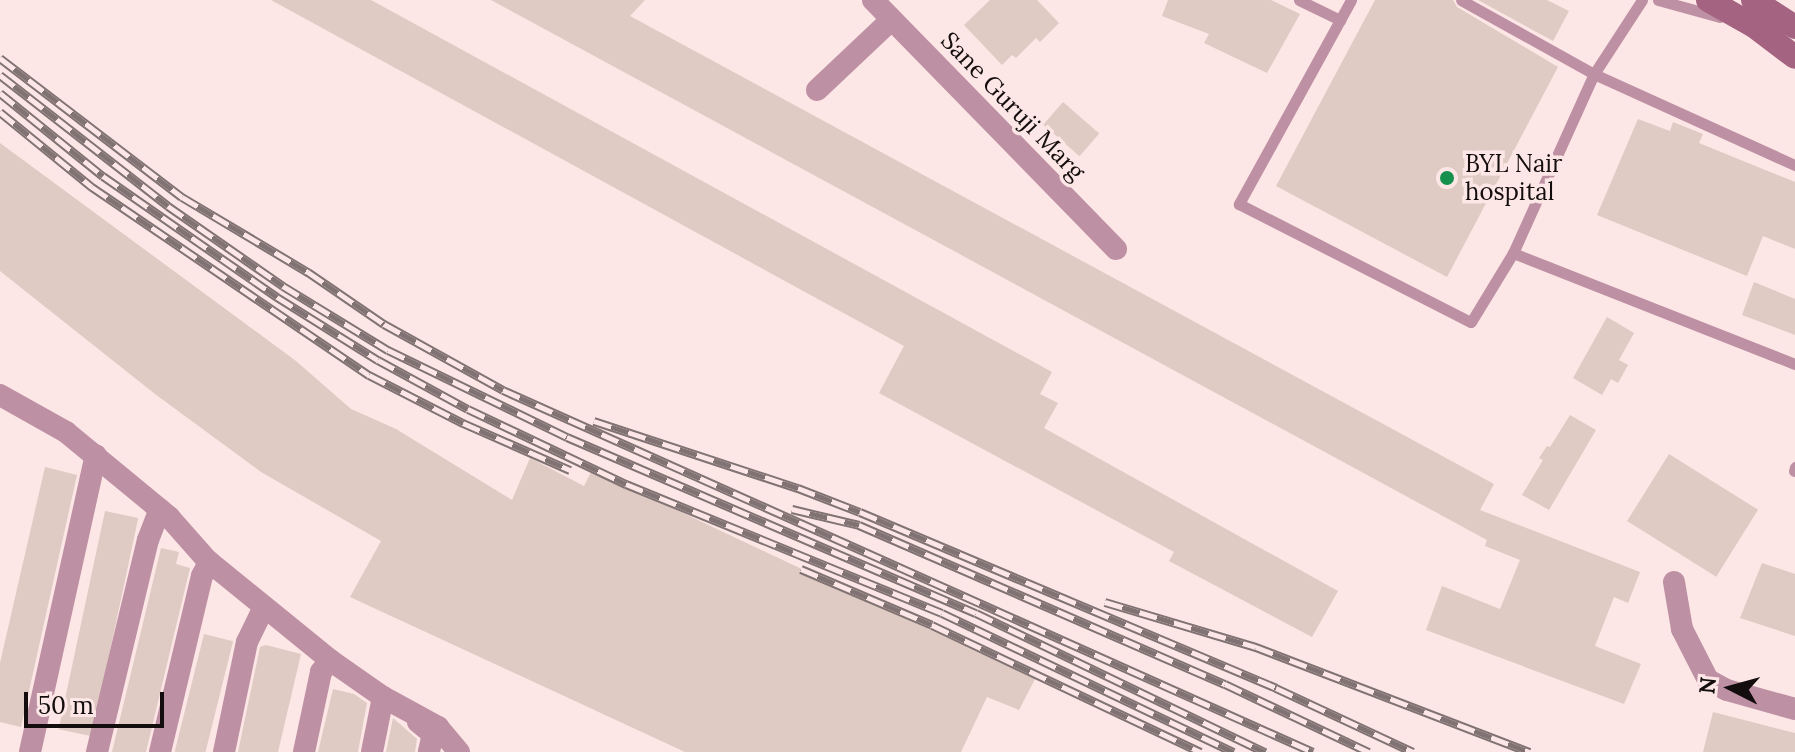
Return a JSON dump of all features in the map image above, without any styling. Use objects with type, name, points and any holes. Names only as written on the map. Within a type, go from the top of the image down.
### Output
[{"type":"main road","points":[[1708,0],[1754,26],[1795,57]]},
{"type":"main road","points":[[1753,0],[1795,27]]},
{"type":"street","name":"Sane Guruji Marg","points":[[873,0],[1116,249]]},
{"type":"street","points":[[817,90],[891,20]]},
{"type":"street","points":[[0,395],[66,432],[96,455],[160,509],[209,562],[264,607],[382,702],[430,728],[433,734],[429,752]]},
{"type":"street","points":[[30,752],[96,455]]},
{"type":"street","points":[[97,752],[148,540],[160,509]]},
{"type":"street","points":[[160,752],[202,576],[209,562]]},
{"type":"street","points":[[1674,582],[1682,629],[1708,680],[1727,690],[1795,709]]},
{"type":"street","points":[[224,752],[247,642],[264,607]]},
{"type":"street","points":[[304,752],[321,672],[330,660]]},
{"type":"street","points":[[372,752],[382,702]]},
{"type":"street","points":[[382,702],[438,727],[459,752]]},
{"type":"lane","points":[[1299,0],[1340,20]]},
{"type":"lane","points":[[1351,0],[1239,204],[1471,322],[1513,253],[1594,74],[1642,0]]},
{"type":"lane","points":[[1461,0],[1594,74],[1795,165]]},
{"type":"lane","points":[[1658,0],[1754,26]]},
{"type":"lane","points":[[1513,253],[1795,364]]},
{"type":"building","points":[[271,0],[371,0],[1052,372],[1040,394],[1058,403],[1044,428],[1338,591],[1312,637],[1169,561],[1174,552],[879,393],[904,346]]},
{"type":"building","points":[[491,0],[645,0],[630,16],[1494,484],[1480,510],[1640,572],[1628,603],[1614,597],[1595,646],[1641,664],[1624,704],[1426,630],[1442,586],[1500,609],[1520,560],[1485,546],[1487,540]]},
{"type":"building","points":[[990,0],[1037,0],[1059,23],[1040,42],[1036,38],[1016,58],[1012,55],[1002,65],[964,25]]},
{"type":"building","points":[[1168,0],[1271,0],[1300,14],[1267,73],[1204,43],[1209,34],[1162,16]]},
{"type":"building","points":[[1375,0],[1453,0],[1457,7],[1558,67],[1447,277],[1276,186]]},
{"type":"building","points":[[1478,0],[1547,0],[1569,11],[1553,41]]},
{"type":"building","points":[[1063,102],[1099,133],[1080,156],[1043,125]]},
{"type":"building","points":[[1638,119],[1670,131],[1673,122],[1703,134],[1699,143],[1795,182],[1795,249],[1763,236],[1747,276],[1597,215]]},
{"type":"building","points":[[0,143],[296,361],[351,409],[396,429],[512,500],[530,458],[584,486],[592,470],[1035,679],[1019,710],[987,697],[961,752],[685,752],[350,597],[381,541],[261,472],[155,394],[0,271]]},
{"type":"building","points":[[1754,282],[1795,299],[1795,335],[1742,315]]},
{"type":"building","points":[[1607,317],[1634,333],[1619,360],[1628,365],[1618,383],[1611,379],[1602,395],[1573,378]]},
{"type":"building","points":[[1570,415],[1596,430],[1549,510],[1522,495],[1543,460],[1539,458],[1547,446],[1550,447]]},
{"type":"building","points":[[1669,454],[1758,510],[1716,577],[1627,521]]},
{"type":"building","points":[[45,467],[77,475],[21,727],[0,722],[0,663]]},
{"type":"building","points":[[105,511],[138,518],[92,736],[59,729]]},
{"type":"building","points":[[161,548],[179,552],[176,564],[190,568],[146,752],[112,752]]},
{"type":"building","points":[[1762,563],[1795,574],[1795,636],[1740,618]]},
{"type":"building","points":[[204,634],[233,641],[205,752],[175,751]]},
{"type":"building","points":[[266,645],[301,654],[278,752],[238,752],[260,647]]},
{"type":"building","points":[[333,689],[354,694],[367,703],[358,752],[318,752]]},
{"type":"building","points":[[1713,712],[1795,733],[1795,752],[1703,752]]},
{"type":"building","points":[[393,718],[417,739],[415,752],[386,752]]},
{"type":"railway","points":[[0,58],[182,197],[308,272],[384,324],[503,390],[1313,752]]},
{"type":"railway","points":[[0,75],[168,206],[283,286],[388,350],[567,437],[976,613],[1265,752]]},
{"type":"railway","points":[[0,93],[103,176],[277,297],[378,360],[468,409],[626,484],[942,613],[1234,752]]},
{"type":"railway","points":[[0,112],[92,187],[369,375],[463,423],[570,470]]},
{"type":"railway","points":[[594,421],[798,488],[860,512],[1276,688],[1413,752]]},
{"type":"railway","points":[[792,509],[859,525],[1225,684],[1369,752]]},
{"type":"railway","points":[[801,569],[932,625],[1201,752]]},
{"type":"railway","points":[[1105,602],[1256,647],[1530,752]]},
{"type":"place","name":"BYL Nair hospital","points":[[1447,178]]}]
